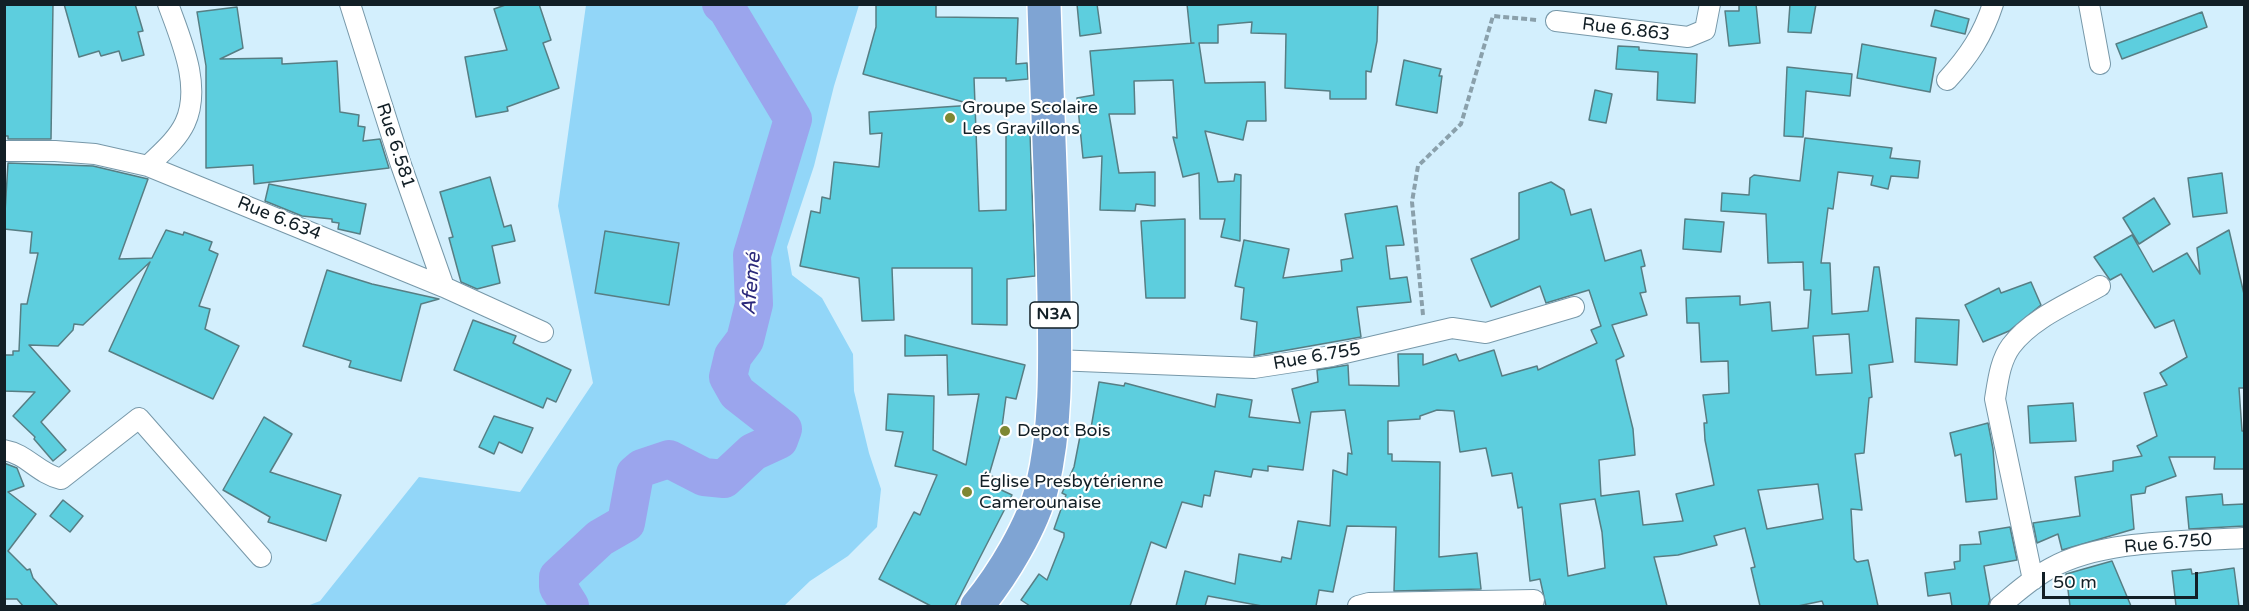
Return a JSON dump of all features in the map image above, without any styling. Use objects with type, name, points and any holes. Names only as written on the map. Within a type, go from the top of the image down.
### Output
[{"type":"highway","name":"N3A","points":[[977,606],[990,591],[1027,527],[1042,489],[1051,436],[1055,360],[1044,4]]},
{"type":"street","points":[[148,166],[174,140],[185,123],[190,103],[190,78],[183,44],[168,4]]},
{"type":"street","name":"Rue 6.581","points":[[350,4],[400,162],[444,287]]},
{"type":"street","name":"Rue 6.863","points":[[1556,21],[1689,37],[1705,30],[1710,4]]},
{"type":"street","points":[[1947,80],[1970,55],[1985,28],[1994,4]]},
{"type":"street","points":[[2089,4],[2100,63]]},
{"type":"street","name":"Rue 6.634","points":[[4,151],[95,154],[148,166],[444,287],[543,332]]},
{"type":"street","points":[[2033,580],[1995,399],[2000,371],[2011,346],[2039,321],[2100,286]]},
{"type":"street","name":"Rue 6.755","points":[[1055,360],[1254,368],[1332,356],[1452,328],[1486,333],[1574,307]]},
{"type":"street","points":[[4,450],[16,452],[45,475],[61,479],[139,418],[261,557]]},
{"type":"street","name":"Rue 6.750","points":[[2000,606],[2052,567],[2096,552],[2140,545],[2244,538]]},
{"type":"street","points":[[1358,606],[1369,603],[1534,600]]},
{"type":"path","points":[[1425,334],[1412,202],[1418,166],[1461,124],[1493,16],[1556,21]]},
{"type":"shaded area","points":[[586,5],[859,5],[834,86],[814,166],[787,247],[792,275],[822,298],[853,354],[854,391],[869,453],[881,489],[877,527],[848,556],[810,581],[784,606],[307,606],[320,601],[419,477],[520,492],[593,383],[558,206]]},
{"type":"building","points":[[4,4],[53,4],[51,139],[8,139],[8,136],[4,136]]},
{"type":"building","points":[[64,4],[135,4],[143,31],[138,32],[144,55],[122,61],[119,51],[101,56],[99,51],[79,57]]},
{"type":"building","points":[[508,4],[539,4],[551,40],[543,43],[559,88],[507,107],[508,111],[476,117],[465,57],[507,50],[494,9]]},
{"type":"building","points":[[876,4],[936,4],[936,17],[1018,18],[1016,64],[1027,63],[1028,79],[1006,81],[1006,78],[974,78],[979,211],[1006,210],[1006,132],[1030,132],[1035,276],[1007,279],[1007,325],[972,324],[972,268],[892,268],[894,320],[862,321],[859,278],[800,266],[811,211],[820,213],[822,197],[830,199],[834,162],[879,167],[882,133],[870,134],[869,112],[974,105],[863,74],[876,27]]},
{"type":"building","points":[[1077,4],[1097,4],[1101,33],[1080,36]]},
{"type":"building","points":[[1187,4],[1378,4],[1377,41],[1371,72],[1366,71],[1366,99],[1330,99],[1330,91],[1285,88],[1286,34],[1251,33],[1252,22],[1218,25],[1218,43],[1199,43],[1205,83],[1265,82],[1266,121],[1247,121],[1243,140],[1205,131],[1218,182],[1234,181],[1235,174],[1241,175],[1240,241],[1221,237],[1225,219],[1200,219],[1199,173],[1183,177],[1173,137],[1177,138],[1173,80],[1134,81],[1135,114],[1109,114],[1119,173],[1155,172],[1155,206],[1136,204],[1135,211],[1100,210],[1102,156],[1083,158],[1077,98],[1094,95],[1090,51],[1194,43],[1191,43]]},
{"type":"building","points":[[1739,4],[1756,4],[1760,43],[1729,46],[1725,11],[1739,11]]},
{"type":"building","points":[[1790,4],[1816,4],[1811,33],[1788,32]]},
{"type":"building","points":[[237,7],[243,48],[220,59],[282,58],[282,64],[337,61],[340,112],[359,115],[358,126],[365,127],[363,141],[380,139],[389,168],[254,184],[253,165],[206,168],[206,66],[197,12]]},
{"type":"building","points":[[1935,10],[1969,19],[1965,34],[1931,26]]},
{"type":"building","points":[[2202,12],[2207,27],[2122,59],[2116,44]]},
{"type":"building","points":[[1862,44],[1936,58],[1930,92],[1857,78]]},
{"type":"building","points":[[1618,46],[1639,47],[1639,50],[1697,54],[1695,103],[1657,100],[1658,72],[1616,69]]},
{"type":"building","points":[[1404,60],[1441,69],[1437,113],[1396,105]]},
{"type":"building","points":[[1787,67],[1852,74],[1850,96],[1806,91],[1803,137],[1784,136]]},
{"type":"building","points":[[1595,90],[1612,94],[1606,123],[1589,120]]},
{"type":"building","points":[[1805,138],[1892,148],[1890,158],[1920,161],[1918,178],[1891,176],[1888,189],[1871,185],[1873,176],[1838,172],[1833,209],[1828,208],[1821,263],[1830,263],[1832,314],[1868,311],[1874,267],[1879,267],[1893,362],[1869,365],[1872,397],[1869,398],[1864,453],[1855,454],[1862,510],[1851,509],[1854,559],[1857,562],[1868,560],[1878,606],[1824,606],[1822,601],[1798,606],[1760,606],[1751,568],[1755,567],[1745,528],[1714,536],[1717,545],[1678,555],[1654,557],[1667,606],[1546,606],[1540,579],[1530,581],[1522,507],[1518,508],[1512,473],[1492,476],[1486,448],[1460,452],[1454,411],[1437,410],[1420,416],[1420,419],[1388,421],[1388,454],[1392,454],[1392,461],[1440,462],[1439,557],[1477,553],[1481,589],[1394,591],[1396,527],[1347,526],[1333,592],[1319,590],[1316,606],[1262,606],[1208,596],[1205,606],[1176,606],[1185,571],[1235,584],[1239,554],[1281,562],[1282,557],[1291,559],[1298,521],[1330,526],[1333,470],[1347,475],[1348,453],[1352,454],[1345,410],[1311,412],[1303,470],[1268,466],[1268,471],[1253,469],[1251,477],[1215,471],[1210,496],[1204,495],[1202,507],[1182,502],[1166,548],[1151,542],[1130,606],[1030,606],[1021,600],[1039,574],[1047,580],[1064,537],[1064,533],[1054,529],[1066,495],[1062,493],[1074,467],[1082,426],[1091,428],[1099,382],[1124,386],[1125,383],[1215,407],[1217,394],[1252,400],[1249,417],[1300,423],[1292,389],[1318,382],[1317,370],[1348,365],[1349,385],[1399,386],[1398,354],[1423,354],[1423,365],[1456,354],[1459,361],[1494,350],[1502,376],[1537,366],[1538,370],[1597,343],[1591,330],[1601,326],[1589,290],[1546,303],[1540,286],[1491,307],[1471,259],[1519,239],[1519,193],[1551,182],[1564,190],[1571,215],[1591,209],[1605,261],[1641,250],[1645,266],[1641,267],[1646,292],[1640,293],[1647,315],[1612,325],[1624,356],[1616,360],[1633,429],[1635,455],[1599,460],[1601,496],[1639,491],[1643,525],[1683,521],[1676,494],[1714,485],[1705,440],[1704,423],[1707,423],[1703,395],[1729,393],[1728,361],[1701,362],[1699,323],[1687,323],[1686,298],[1740,296],[1740,305],[1770,302],[1772,331],[1808,328],[1811,290],[1804,290],[1803,262],[1768,263],[1766,214],[1721,211],[1722,193],[1749,195],[1750,178],[1754,175],[1800,181]],"holes":[[[1849,334],[1852,373],[1816,375],[1813,336]],[[1818,484],[1823,519],[1767,529],[1758,490]],[[1595,499],[1602,532],[1605,568],[1568,576],[1560,504]]]},
{"type":"building","points":[[8,163],[93,166],[148,179],[119,259],[152,258],[166,230],[183,235],[184,232],[212,242],[209,250],[218,254],[199,306],[210,309],[205,329],[239,346],[213,399],[109,351],[150,262],[83,325],[74,324],[73,330],[58,346],[29,345],[70,391],[41,422],[66,450],[53,461],[34,439],[35,437],[13,416],[35,392],[4,391],[4,355],[13,355],[13,351],[19,351],[21,304],[27,304],[38,253],[30,253],[32,232],[4,229]]},
{"type":"building","points":[[2222,173],[2227,213],[2193,217],[2188,178]]},
{"type":"building","points":[[490,177],[504,227],[511,225],[515,241],[492,246],[500,283],[477,289],[461,282],[449,238],[453,237],[440,192]]},
{"type":"building","points":[[269,184],[366,204],[360,234],[338,229],[339,223],[332,222],[332,219],[302,216],[265,201]]},
{"type":"building","points":[[2154,198],[2170,224],[2139,244],[2123,218]]},
{"type":"building","points":[[1397,206],[1404,245],[1386,246],[1390,279],[1407,277],[1411,302],[1357,307],[1361,337],[1254,356],[1257,322],[1241,319],[1244,288],[1235,286],[1244,240],[1289,249],[1283,278],[1342,271],[1341,260],[1353,258],[1345,214]]},
{"type":"building","points":[[1185,219],[1185,298],[1146,298],[1141,221]]},
{"type":"building","points":[[1685,219],[1724,222],[1721,252],[1683,249]]},
{"type":"building","points":[[2229,230],[2244,294],[2244,388],[2239,388],[2242,431],[2244,431],[2244,469],[2214,469],[2215,457],[2169,457],[2176,476],[2146,487],[2145,493],[2131,495],[2134,529],[2062,550],[2058,534],[2037,543],[2033,523],[2080,516],[2075,477],[2113,471],[2113,461],[2142,456],[2137,446],[2157,436],[2144,393],[2167,385],[2160,373],[2187,357],[2174,320],[2155,328],[2121,274],[2110,280],[2094,257],[2132,235],[2153,272],[2187,253],[2200,274],[2197,248]]},
{"type":"building","points":[[605,231],[679,243],[669,305],[595,293]]},
{"type":"building","points":[[327,270],[372,284],[439,299],[421,304],[401,381],[349,367],[351,361],[303,346]]},
{"type":"building","points":[[2031,282],[2041,305],[2009,331],[1983,342],[1965,305],[1999,288],[2001,293]]},
{"type":"building","points":[[1916,318],[1959,320],[1957,365],[1915,362]]},
{"type":"building","points":[[473,320],[516,336],[513,343],[571,370],[556,402],[547,398],[543,408],[454,370]]},
{"type":"building","points":[[905,335],[1025,365],[1016,399],[1006,397],[1001,434],[989,475],[1001,480],[997,488],[1012,495],[955,606],[931,606],[879,579],[914,512],[920,515],[937,475],[895,466],[903,432],[886,430],[888,394],[934,396],[933,450],[966,465],[979,394],[948,395],[947,355],[905,356]]},
{"type":"building","points":[[2073,403],[2076,441],[2030,443],[2028,406]]},
{"type":"building","points":[[494,416],[533,428],[522,453],[499,442],[494,454],[479,447]]},
{"type":"building","points":[[264,417],[292,434],[270,472],[341,495],[326,541],[268,522],[270,517],[223,490]]},
{"type":"building","points":[[1988,423],[1993,449],[1997,499],[1966,502],[1961,454],[1955,456],[1950,433]]},
{"type":"building","points":[[4,463],[17,468],[24,486],[8,492],[36,514],[8,551],[27,570],[30,569],[33,578],[58,606],[23,606],[17,599],[4,599]]},
{"type":"building","points":[[2222,494],[2223,505],[2244,504],[2244,526],[2189,529],[2186,497]]},
{"type":"building","points":[[63,500],[83,516],[70,532],[50,516]]},
{"type":"building","points":[[2010,527],[2017,560],[1984,566],[1990,600],[1988,606],[1952,606],[1950,593],[1928,596],[1925,573],[1955,569],[1954,562],[1960,561],[1960,545],[1981,544],[1979,532]]},
{"type":"building","points":[[2112,561],[2131,606],[2070,606],[2066,574]]},
{"type":"building","points":[[2234,568],[2239,606],[2176,606],[2172,571],[2191,569],[2192,574]]},
{"type":"waterway","name":"Afemé","points":[[570,606],[558,587],[558,577],[600,538],[626,523],[635,474],[642,468],[669,459],[704,477],[724,479],[753,452],[779,440],[783,429],[737,393],[728,377],[733,356],[745,340],[754,304],[752,255],[793,119],[727,9],[721,4]]},
{"type":"place","name":"Groupe Scolaire Les Gravillons","points":[[950,118]]},
{"type":"place","name":"Depot Bois","points":[[1005,431]]},
{"type":"place","name":"Église Presbytérienne Camerounaise","points":[[967,492]]}]
